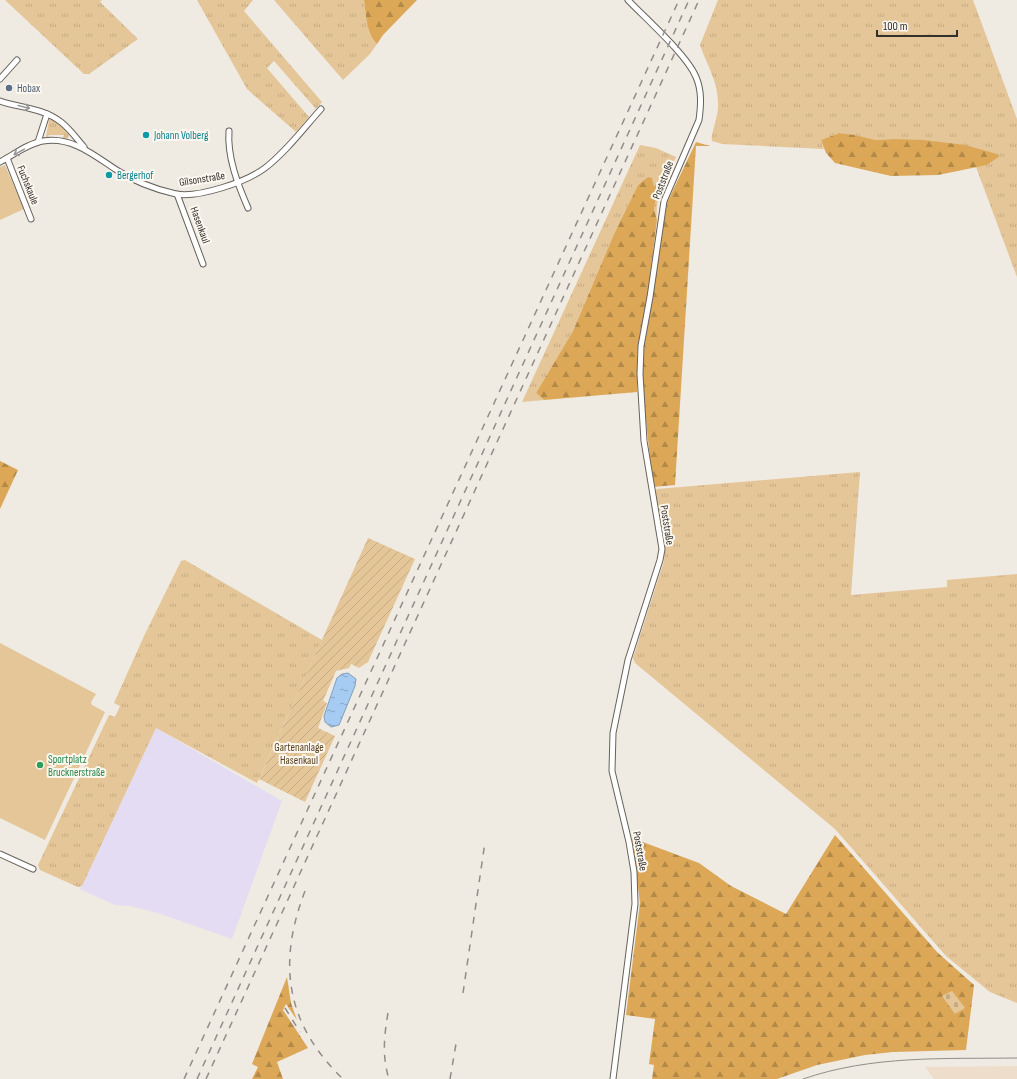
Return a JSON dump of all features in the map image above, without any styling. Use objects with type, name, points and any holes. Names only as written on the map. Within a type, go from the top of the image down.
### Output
[{"type":"street","name":"Poststraße","points":[[613,1079],[635,899],[634,872],[629,842],[612,771],[613,733],[628,660],[662,550],[644,442],[640,374],[641,346],[650,297],[664,201],[699,120],[701,106],[699,85],[692,69],[628,0]]},
{"type":"street","points":[[0,80],[17,60]]},
{"type":"street","points":[[0,101],[48,114],[38,142]]},
{"type":"street","name":"Gilsonstraße","points":[[0,162],[38,142],[48,140],[64,141],[86,150],[141,184],[177,194],[186,194],[222,188],[251,176],[267,166],[285,150],[321,109]]},
{"type":"street","name":"Gilsonstraße","points":[[48,114],[62,123],[86,150]]},
{"type":"street","points":[[229,131],[228,141],[237,182]]},
{"type":"street","name":"Fuchskaule","points":[[7,158],[31,219]]},
{"type":"street","name":"Gilsonstraße","points":[[237,182],[248,208]]},
{"type":"street","name":"Hasenkaul","points":[[177,194],[203,264]]},
{"type":"street","points":[[0,854],[33,869]]},
{"type":"shaded area","points":[[156,728],[282,801],[232,939],[158,913],[130,906],[115,905],[80,889]]},
{"type":"shaded area","points":[[1017,1066],[1017,1079],[934,1079],[925,1067]]},
{"type":"green space","points":[[5,0],[102,0],[100,2],[138,39],[89,74],[84,74]]},
{"type":"green space","points":[[197,0],[253,0],[244,11],[322,102],[316,109],[274,61],[267,68],[309,117],[296,132],[247,89]]},
{"type":"green space","points":[[274,0],[364,0],[369,29],[373,40],[377,44],[370,54],[343,80]]},
{"type":"green space","points":[[364,0],[417,0],[383,35],[377,44],[373,40],[369,29]]},
{"type":"green space","points":[[718,0],[973,0],[1017,119],[1017,277],[976,167],[987,165],[999,157],[894,139],[876,140],[839,133],[821,140],[824,149],[722,144],[712,141],[712,135],[718,112],[717,90],[700,45]]},
{"type":"green space","points":[[51,119],[64,128],[69,135],[68,138],[62,139],[64,135],[49,135],[48,138],[46,137],[49,120]]},
{"type":"green space","points":[[839,133],[876,140],[924,140],[965,145],[997,154],[999,157],[987,165],[938,175],[891,176],[835,163],[826,153],[821,140]]},
{"type":"green space","points":[[696,142],[710,146],[696,146],[675,485],[653,487],[643,392],[643,350],[667,203]]},
{"type":"green space","points":[[640,145],[656,148],[676,157],[659,195],[657,203],[657,220],[654,208],[658,187],[653,185],[648,177],[638,185],[614,234],[573,331],[536,393],[544,400],[522,402]]},
{"type":"green space","points":[[5,165],[24,209],[0,220],[0,167]]},
{"type":"green space","points":[[648,177],[652,178],[653,185],[658,187],[654,209],[657,220],[648,292],[637,354],[637,392],[544,400],[536,393],[573,331],[614,234],[638,185]]},
{"type":"green space","points":[[0,461],[18,470],[0,509]]},
{"type":"green space","points":[[860,472],[851,595],[947,587],[947,580],[1017,574],[1017,1003],[990,992],[946,956],[835,829],[635,663],[633,658],[664,561],[665,548],[654,493],[657,489]]},
{"type":"green space","name":"Gartenanlage Hasenkaul","points":[[368,538],[415,559],[368,662],[359,668],[351,664],[349,668],[336,671],[323,701],[327,703],[318,728],[335,736],[305,802],[259,779]]},
{"type":"green space","points":[[185,560],[322,640],[257,783],[156,728],[82,886],[78,887],[40,870],[38,865],[109,715],[115,717],[120,706],[114,703],[144,636],[181,561]]},
{"type":"green space","name":"Sportplatz Brucknerstraße","points":[[0,643],[96,694],[91,702],[92,705],[105,712],[45,840],[0,818]]},
{"type":"green space","points":[[835,835],[937,952],[974,985],[966,1050],[893,1052],[865,1055],[817,1065],[777,1079],[652,1079],[654,1065],[649,1064],[655,1019],[626,1015],[640,903],[632,838],[699,863],[731,886],[786,914]]},
{"type":"green space","points":[[287,977],[291,1003],[297,1020],[286,1004],[283,1010],[308,1048],[277,1062],[283,1079],[252,1079],[258,1067],[252,1064]]},
{"type":"green space","points":[[952,991],[965,1008],[955,1014],[942,996]]},
{"type":"water","points":[[348,673],[356,679],[355,686],[339,725],[331,727],[325,722],[324,716],[337,678],[342,674]]},
{"type":"tram line","points":[[803,1079],[829,1071],[882,1062],[936,1059],[1017,1058]]},
{"type":"railway","points":[[184,1079],[679,0]]},
{"type":"railway","points":[[197,1079],[689,0]]},
{"type":"railway","points":[[206,1079],[699,0]]},
{"type":"railway","points":[[463,993],[485,842]]},
{"type":"railway","points":[[305,891],[296,918],[291,943],[290,968],[292,992],[299,1015],[309,1037],[324,1058],[343,1079]]},
{"type":"railway","points":[[285,1008],[300,1032]]},
{"type":"railway","points":[[388,1013],[384,1046],[385,1063],[389,1079]]},
{"type":"railway","points":[[450,1079],[457,1038]]},
{"type":"place","name":"Hobax","points":[[9,88]]},
{"type":"place","name":"Johann Volberg","points":[[146,135]]},
{"type":"place","name":"Bergerhof","points":[[109,175]]},
{"type":"place","name":"Sportplatz Brucknerstraße","points":[[40,765]]}]
